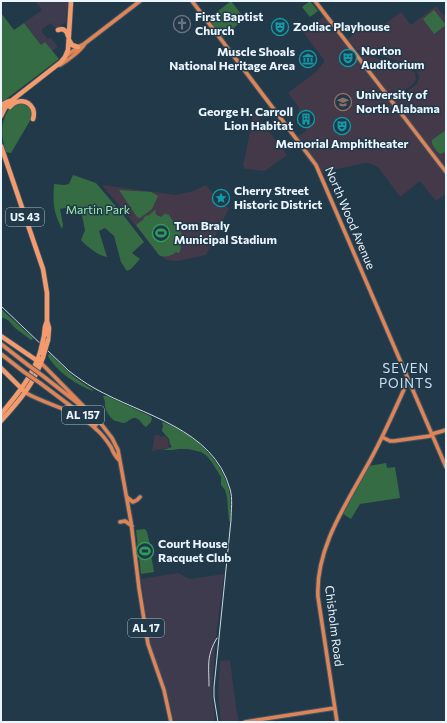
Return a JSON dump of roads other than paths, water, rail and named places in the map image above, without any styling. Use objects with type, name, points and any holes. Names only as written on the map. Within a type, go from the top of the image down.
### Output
[{"type":"highway","points":[[1,116],[4,106],[1,105],[12,101],[61,62],[65,57],[68,50],[69,39],[70,1]]},
{"type":"highway","points":[[58,30],[64,29],[67,32],[72,45],[78,47]]},
{"type":"highway","points":[[1,120],[12,104],[21,101],[30,105],[33,110],[34,119]]},
{"type":"highway","points":[[33,110],[37,113],[40,112]]},
{"type":"highway","name":"US 43","points":[[1,147],[43,269],[47,321],[45,327],[46,338],[36,375],[26,393],[1,414]]},
{"type":"highway","points":[[1,336],[30,355],[41,358]]},
{"type":"highway","name":"US 43","points":[[1,421],[17,399],[21,389],[41,358]]},
{"type":"highway","points":[[1,368],[21,389]]},
{"type":"highway","points":[[14,382],[17,389],[17,399]]},
{"type":"highway","name":"AL 17","points":[[21,389],[26,393]]},
{"type":"main road","points":[[65,57],[140,1]]},
{"type":"main road","name":"North Wood Avenue","points":[[192,1],[316,165],[446,467]]},
{"type":"main road","points":[[315,1],[446,172]]},
{"type":"main road","points":[[55,66],[63,63],[83,47],[84,44]]},
{"type":"main road","name":"AL 157","points":[[1,344],[80,405],[102,425]]},
{"type":"main road","name":"AL 157","points":[[1,354],[97,426],[108,438],[118,456]]},
{"type":"main road","name":"AL 17","points":[[41,358],[47,369],[102,425],[118,450],[130,513],[139,588],[148,644],[164,690],[171,722]]},
{"type":"main road","name":"Chisholm Road","points":[[337,722],[319,604],[318,579],[322,560],[334,527],[382,437],[409,381]]},
{"type":"main road","name":"AL 17","points":[[26,393],[89,422],[105,438],[120,462]]},
{"type":"main road","points":[[17,399],[28,396],[36,398]]},
{"type":"main road","points":[[382,437],[392,441],[423,436],[425,434],[432,434],[446,430]]},
{"type":"main road","points":[[126,496],[133,502],[140,497]]},
{"type":"main road","points":[[120,522],[125,521],[132,526]]},
{"type":"main road","points":[[245,722],[335,708]]},
{"type":"railway","points":[[1,306],[69,371],[84,382],[113,398],[174,426],[208,451],[221,468],[230,489],[232,504],[214,687],[218,722]]},
{"type":"railway","points":[[209,686],[210,656],[213,644],[217,638]]},
{"type":"place","name":"First Baptist Church","points":[[182,24]]},
{"type":"place","name":"Zodiac Playhouse","points":[[280,27]]},
{"type":"place","name":"Norton Auditorium","points":[[348,58]]},
{"type":"place","name":"Muscle Shoals National Heritage Area","points":[[308,59]]},
{"type":"place","name":"University of North Alabama","points":[[343,102]]},
{"type":"place","name":"George H. Carroll Lion Habitat","points":[[306,119]]},
{"type":"place","name":"Memorial Amphitheater","points":[[342,126]]},
{"type":"place","name":"Cherry Street Historic District","points":[[221,198]]},
{"type":"place","name":"Tom Braly Municipal Stadium","points":[[161,233]]},
{"type":"place","name":"Court House Racquet Club","points":[[145,551]]},
{"type":"district","name":"SEVEN POINTS","points":[[406,376]]},
{"type":"park label","name":"Martin Park","points":[[98,210]]}]
